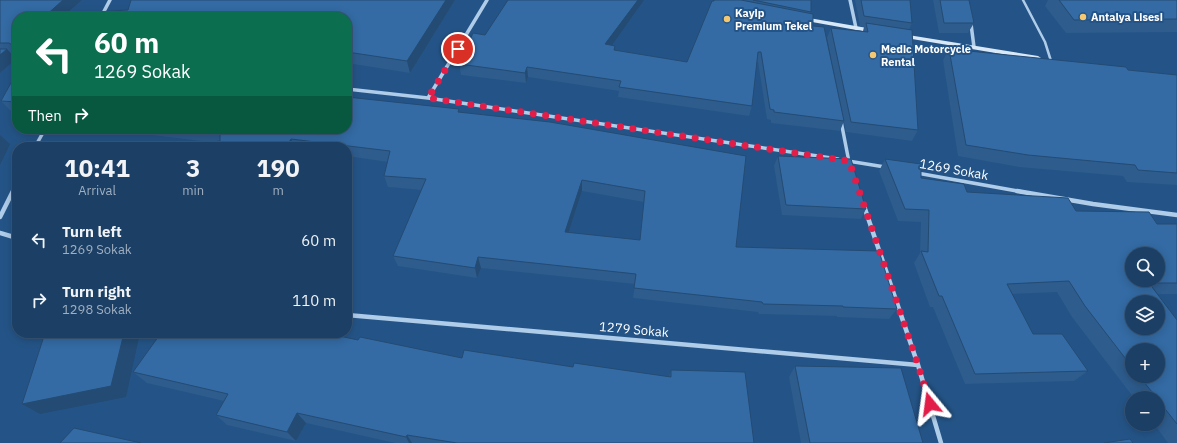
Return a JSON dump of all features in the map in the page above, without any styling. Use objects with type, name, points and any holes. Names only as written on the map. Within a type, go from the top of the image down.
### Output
[{"type":"street","points":[[104,12],[110,0]]},
{"type":"street","points":[[428,98],[487,0]]},
{"type":"street","points":[[850,0],[856,28]]},
{"type":"street","points":[[970,16],[974,47]]},
{"type":"street","points":[[799,19],[879,32]]},
{"type":"street","points":[[822,23],[823,30]]},
{"type":"street","points":[[895,35],[1059,62]]},
{"type":"street","points":[[0,55],[12,56]]},
{"type":"street","points":[[352,90],[428,98],[888,168]]},
{"type":"street","points":[[840,115],[852,169]]},
{"type":"street","name":"1269 Sokak","points":[[912,172],[1093,204],[1177,215]]},
{"type":"street","points":[[0,217],[12,193]]},
{"type":"street","points":[[862,199],[918,365],[941,443]]},
{"type":"street","points":[[0,233],[12,237]]},
{"type":"street","name":"1279 Sokak","points":[[352,315],[918,365]]},
{"type":"lane","points":[[1023,0],[1045,42],[1051,61]]},
{"type":"building","points":[[0,0],[63,0],[50,12],[12,12],[12,45],[9,43],[0,43]]},
{"type":"building","points":[[131,0],[446,0],[407,61],[352,53],[352,12],[96,12],[128,10]]},
{"type":"building","points":[[508,0],[638,0],[605,44],[615,46],[614,50],[687,62],[712,1],[714,0],[741,0],[813,14],[813,26],[824,27],[844,121],[774,112],[774,110],[770,109],[761,52],[758,52],[752,106],[619,87],[621,81],[527,67],[525,73],[459,64],[473,33],[485,35]]},
{"type":"building","points":[[753,0],[811,0],[811,12]]},
{"type":"building","points":[[861,0],[910,0],[912,23],[864,16]]},
{"type":"building","points":[[940,0],[969,0],[974,23],[944,23]]},
{"type":"building","points":[[1059,0],[1177,0],[1177,19],[1074,20]]},
{"type":"building","points":[[866,23],[912,30],[918,130],[851,122],[831,28],[868,32]]},
{"type":"building","points":[[0,49],[7,49],[0,55]]},
{"type":"building","points":[[949,49],[1126,67],[1128,70],[1177,75],[1177,173],[1138,170],[1135,165],[1028,155],[966,145]]},
{"type":"building","points":[[12,81],[12,102],[1,101]]},
{"type":"building","points":[[352,98],[459,109],[458,112],[550,122],[746,156],[736,247],[879,251],[897,309],[763,304],[762,302],[634,288],[636,274],[478,257],[475,268],[393,256],[426,179],[384,176],[390,151],[352,146],[352,142],[316,142],[291,139],[289,142],[211,142],[220,141],[220,134],[352,134]],"holes":[[[582,180],[645,191],[640,240],[565,232]]]},
{"type":"building","points":[[778,156],[851,159],[866,209],[786,205]]},
{"type":"building","points":[[885,159],[921,164],[921,178],[964,184],[967,192],[1068,198],[1076,211],[1149,212],[1157,224],[1177,224],[1177,283],[1165,283],[1165,247],[1125,247],[1125,287],[1152,287],[1158,295],[1125,295],[1125,335],[1165,335],[1165,304],[1177,320],[1177,424],[1165,409],[1165,391],[1151,391],[1145,383],[1165,383],[1165,343],[1125,343],[1125,358],[1085,306],[1069,281],[1007,284],[1033,334],[1062,334],[1088,371],[975,374],[942,296],[939,296],[921,251],[928,252],[929,210],[905,209]]},
{"type":"building","points":[[360,337],[462,358],[464,350],[573,367],[574,363],[671,377],[671,370],[745,372],[754,443],[457,443],[407,435],[406,437],[297,413],[287,432],[216,415],[228,394],[133,372],[157,338],[349,338],[358,340]]},
{"type":"building","points":[[43,338],[123,338],[111,386],[22,404]]},
{"type":"building","points":[[795,366],[901,368],[923,443],[810,443]]},
{"type":"building","points":[[74,428],[141,443],[60,443]]},
{"type":"building","points":[[1130,439],[1133,443],[1104,443]]},
{"type":"place","name":"Antalya Lisesi","points":[[1083,17]]},
{"type":"place","name":"Kayip Premium Tekel","points":[[727,19]]},
{"type":"place","name":"Medic Motorcycle Rental","points":[[873,55]]},
{"type":"route","points":[[458,49],[428,98],[849,161],[930,404]]}]
